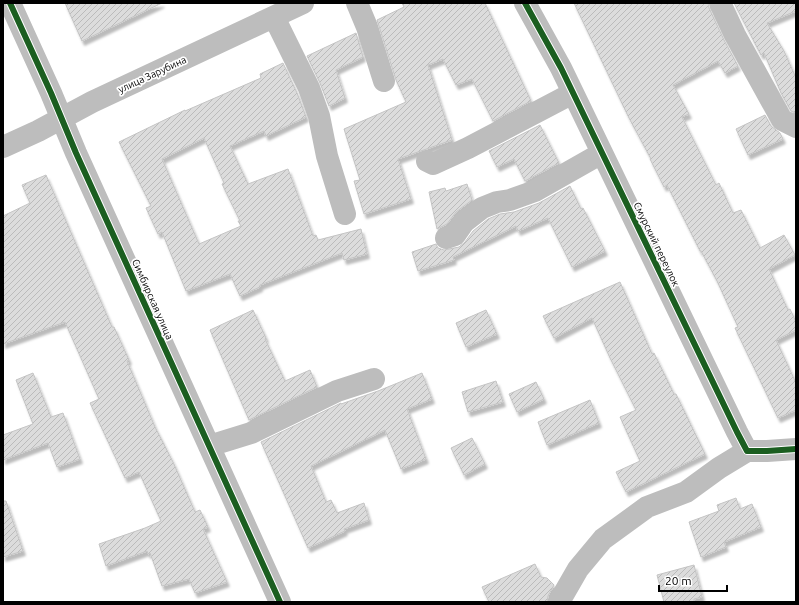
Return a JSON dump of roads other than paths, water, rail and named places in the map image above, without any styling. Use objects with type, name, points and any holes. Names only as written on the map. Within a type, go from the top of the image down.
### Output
[{"type":"street","name":"Симбирская улица","points":[[10,3],[79,160],[280,602]]},
{"type":"street","name":"улица Зарубина","points":[[3,147],[92,102],[303,3]]},
{"type":"street","points":[[357,3],[367,26],[384,81]]},
{"type":"street","name":"Смурский переулок","points":[[525,3],[561,68],[747,451]]},
{"type":"street","points":[[720,3],[735,35],[782,120],[796,127]]},
{"type":"street","points":[[274,17],[309,88],[318,116],[327,156],[345,214]]},
{"type":"street","points":[[427,161],[433,164],[468,148],[573,93]]},
{"type":"street","points":[[446,238],[455,235],[464,222],[482,208],[535,191],[602,153]]},
{"type":"street","points":[[209,446],[251,433],[337,391],[374,379]]},
{"type":"street","points":[[559,602],[578,569],[603,539],[647,506],[686,492],[719,468],[747,451],[796,449]]}]
